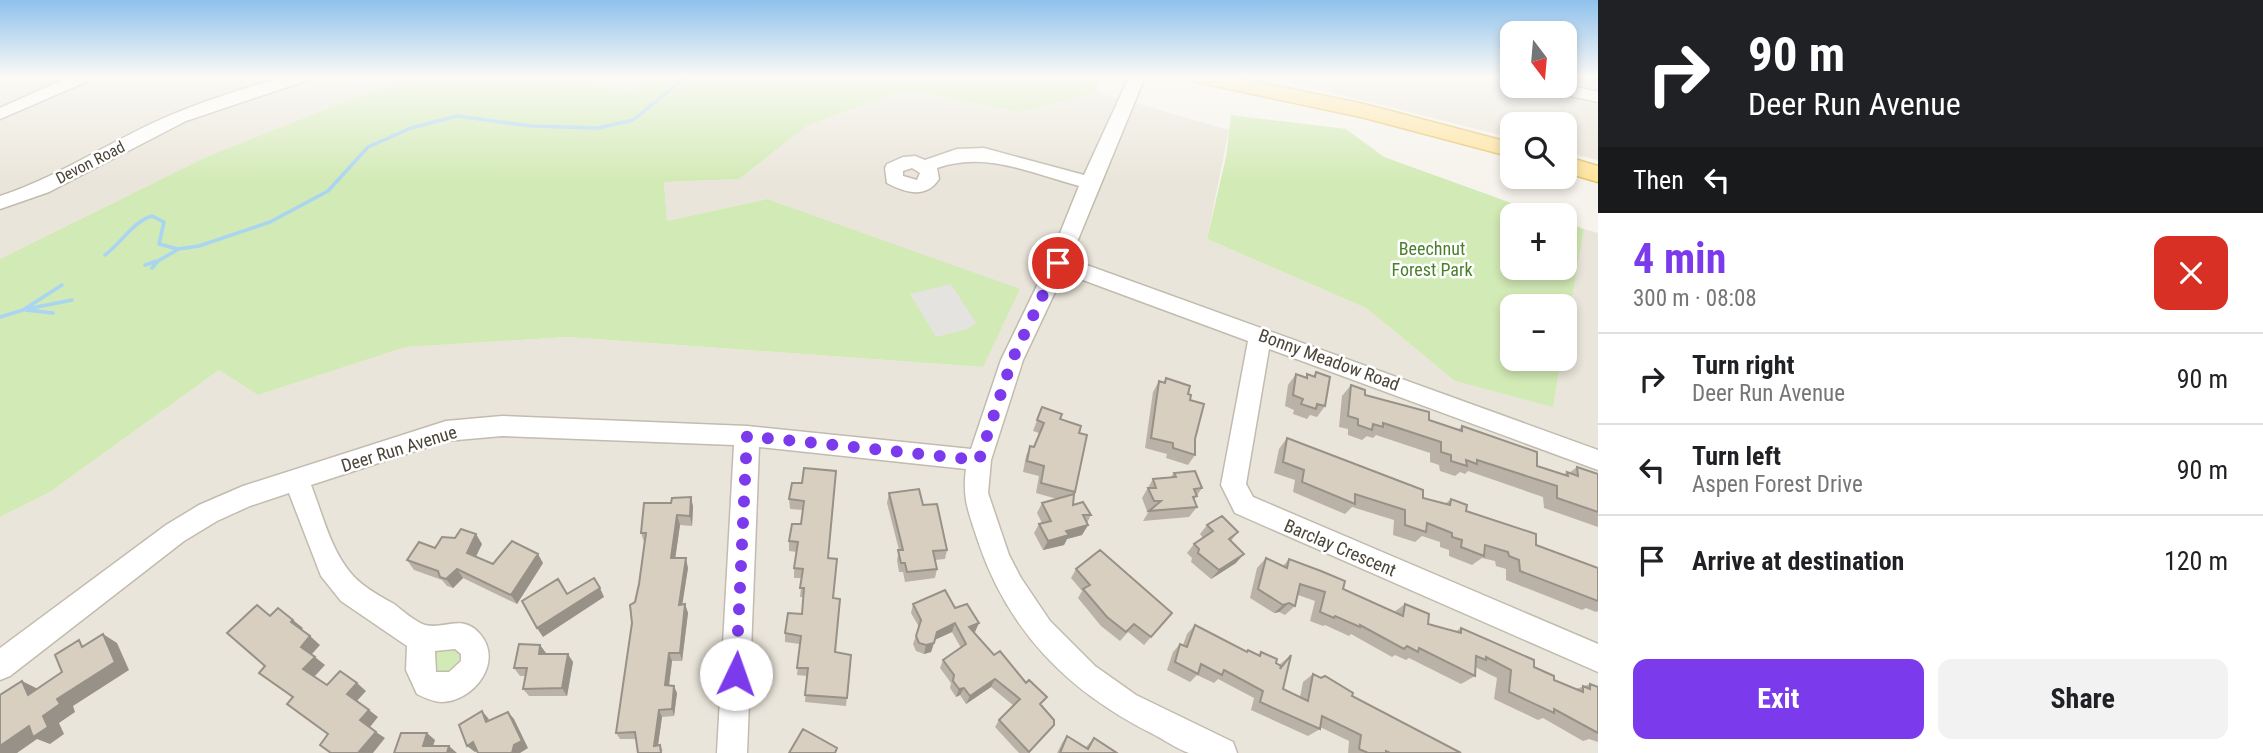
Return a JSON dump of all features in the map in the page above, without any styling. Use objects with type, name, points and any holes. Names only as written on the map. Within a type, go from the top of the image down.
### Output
[{"type":"main road","points":[[1368,112],[1500,147]]},
{"type":"main road","points":[[1577,168],[1598,174]]},
{"type":"street","name":"Devon Road","points":[[0,204],[41,187],[192,112]]},
{"type":"street","points":[[1121,112],[1058,263],[1012,360],[979,460],[975,494],[985,528],[1011,587],[1040,631],[1084,676],[1126,705],[1222,753]]},
{"type":"street","points":[[925,166],[957,155],[984,154],[1090,183]]},
{"type":"street","name":"Bonny Meadow Road","points":[[1058,263],[1598,460]]},
{"type":"street","name":"Barclay Crescent","points":[[1261,335],[1233,485],[1244,505],[1272,520],[1598,658]]},
{"type":"street","name":"Deer Run Avenue","points":[[0,666],[175,533],[243,497],[446,431],[502,426],[747,436],[979,460]]},
{"type":"street","points":[[732,753],[747,436]]},
{"type":"street","points":[[297,481],[330,567],[351,592],[422,639]]},
{"type":"shaded area","points":[[0,112],[318,112],[206,157],[0,259]]},
{"type":"shaded area","points":[[844,112],[1167,112],[1229,130],[1207,239],[1366,308],[1455,381],[1553,406],[1559,371],[1577,371],[1577,294],[1573,294],[1584,229],[1598,233],[1598,753],[0,753],[0,517],[50,492],[219,370],[258,395],[406,347],[568,337],[983,367],[855,231],[767,199],[667,221],[664,182],[739,179],[808,125]]},
{"type":"shaded area","points":[[1410,112],[1500,112],[1500,135]]},
{"type":"shaded area","points":[[1577,112],[1598,112],[1598,160],[1577,155]]},
{"type":"shaded area","points":[[951,284],[976,323],[967,329],[936,337],[910,294]]},
{"type":"green space","points":[[318,112],[844,112],[808,125],[739,179],[664,182],[667,221],[767,199],[1020,289],[983,367],[568,337],[406,347],[258,395],[219,370],[50,492],[0,517],[0,259],[206,157]]},
{"type":"green space","name":"Beechnut Forest Park","points":[[1231,115],[1346,129],[1384,157],[1512,203],[1500,203],[1500,280],[1575,280],[1573,294],[1500,294],[1500,371],[1559,371],[1553,407],[1455,381],[1366,308],[1207,239],[1226,157]]},
{"type":"green space","name":"Beechnut Forest Park","points":[[1577,226],[1584,229],[1577,270]]},
{"type":"green space","points":[[455,651],[459,654],[459,664],[449,673],[440,673],[436,666],[436,652]]},
{"type":"building","points":[[1316,372],[1330,377],[1325,406],[1317,404],[1316,409],[1301,404],[1303,399],[1293,395],[1296,374],[1307,378],[1307,374],[1315,377]]},
{"type":"building","points":[[1166,378],[1190,386],[1190,400],[1204,404],[1195,439],[1195,455],[1173,448],[1173,443],[1151,438],[1159,381],[1165,383]]},
{"type":"building","points":[[1351,385],[1365,390],[1365,395],[1429,412],[1429,420],[1462,431],[1462,426],[1537,452],[1537,466],[1568,476],[1567,472],[1578,476],[1577,467],[1598,474],[1598,512],[1557,498],[1557,486],[1477,460],[1477,464],[1466,460],[1467,466],[1451,461],[1451,455],[1441,452],[1441,442],[1383,423],[1383,427],[1373,424],[1372,430],[1358,425],[1358,419],[1348,416]]},
{"type":"building","points":[[1042,407],[1062,414],[1060,419],[1081,426],[1079,433],[1087,435],[1075,492],[1041,483],[1044,466],[1027,461],[1030,446],[1034,447],[1044,423],[1037,420]]},
{"type":"building","points":[[1287,438],[1423,490],[1423,498],[1450,505],[1451,499],[1467,505],[1466,511],[1536,534],[1536,545],[1598,568],[1598,601],[1520,571],[1519,560],[1509,556],[1508,552],[1485,545],[1484,556],[1461,547],[1462,540],[1452,537],[1452,533],[1427,523],[1426,532],[1405,525],[1405,510],[1355,494],[1355,504],[1302,482],[1304,470],[1283,462]]},
{"type":"building","points":[[804,468],[836,471],[828,558],[837,559],[833,598],[840,599],[835,652],[851,655],[847,698],[805,695],[808,668],[797,668],[801,636],[785,633],[788,613],[802,614],[804,588],[800,588],[803,569],[794,568],[798,542],[789,541],[792,524],[801,524],[804,501],[789,499],[792,483],[802,483]]},
{"type":"building","points":[[1195,471],[1202,488],[1194,489],[1197,496],[1193,497],[1197,507],[1149,511],[1161,501],[1154,501],[1148,488],[1156,488],[1153,479],[1176,477],[1174,473]]},
{"type":"building","points":[[919,489],[923,505],[937,504],[947,550],[933,551],[937,569],[907,572],[905,563],[901,563],[898,550],[903,550],[889,493]]},
{"type":"building","points":[[1074,494],[1073,505],[1083,502],[1091,515],[1083,515],[1088,525],[1066,531],[1069,535],[1048,541],[1039,524],[1051,521],[1042,503]]},
{"type":"building","points":[[691,497],[690,516],[677,515],[671,558],[686,558],[679,605],[685,604],[680,653],[669,653],[665,685],[674,686],[672,709],[659,710],[654,746],[660,745],[661,753],[638,753],[635,732],[616,733],[632,623],[630,605],[635,602],[639,584],[646,533],[641,533],[644,503],[671,503],[672,498]]},
{"type":"building","points":[[1222,516],[1238,532],[1229,539],[1244,554],[1219,570],[1198,553],[1199,549],[1194,544],[1213,531],[1207,525]]},
{"type":"building","points":[[461,529],[476,534],[467,553],[493,564],[512,541],[538,554],[511,595],[457,569],[446,579],[440,577],[438,571],[407,560],[419,542],[435,548],[442,537],[455,538]]},
{"type":"building","points":[[1100,550],[1172,613],[1151,637],[1134,624],[1126,632],[1107,617],[1083,589],[1090,585],[1076,569]]},
{"type":"building","points":[[1266,558],[1287,568],[1289,559],[1345,581],[1343,589],[1403,616],[1405,604],[1429,614],[1428,624],[1461,633],[1461,628],[1534,660],[1534,667],[1554,676],[1554,680],[1583,692],[1583,686],[1590,689],[1590,684],[1598,687],[1598,733],[1554,709],[1554,713],[1509,692],[1511,670],[1486,657],[1486,660],[1476,656],[1475,676],[1419,648],[1418,652],[1407,646],[1404,649],[1360,625],[1320,612],[1325,592],[1300,584],[1295,606],[1289,603],[1283,605],[1258,589]]},
{"type":"building","points":[[594,578],[600,588],[537,628],[522,601],[558,579],[567,594]]},
{"type":"building","points":[[945,590],[955,608],[967,604],[979,623],[969,627],[994,655],[1000,651],[1026,683],[1029,680],[1047,697],[1040,704],[1054,720],[1054,725],[1029,752],[999,720],[1020,699],[995,679],[970,696],[953,681],[954,675],[943,660],[966,644],[955,623],[937,632],[934,643],[919,643],[916,636],[921,620],[913,604]]},
{"type":"building","points":[[257,605],[270,616],[278,608],[310,636],[301,647],[315,657],[303,669],[327,685],[340,671],[357,683],[347,694],[369,710],[360,720],[376,732],[358,753],[331,753],[320,745],[328,734],[287,704],[293,697],[259,673],[265,666],[227,633]]},
{"type":"building","points":[[1195,625],[1247,652],[1248,650],[1260,656],[1261,652],[1277,659],[1276,663],[1281,666],[1280,669],[1291,655],[1283,689],[1308,701],[1313,674],[1321,678],[1325,676],[1353,693],[1352,696],[1461,753],[1368,753],[1359,749],[1361,735],[1322,716],[1320,729],[1260,702],[1263,691],[1224,670],[1222,675],[1201,664],[1198,674],[1175,662],[1180,644],[1187,647]]},
{"type":"building","points":[[103,634],[115,662],[57,699],[60,704],[43,716],[48,727],[33,737],[29,726],[0,746],[0,695],[22,681],[28,695],[62,672],[55,655],[79,640],[82,647]]},
{"type":"building","points":[[519,644],[540,645],[539,654],[568,654],[562,688],[523,689],[527,668],[514,668]]},
{"type":"building","points":[[482,711],[486,722],[508,712],[522,741],[514,745],[512,753],[478,753],[473,742],[467,746],[459,725]]},
{"type":"building","points":[[803,729],[837,748],[835,753],[789,753]]},
{"type":"building","points":[[401,733],[427,733],[423,746],[449,746],[447,753],[394,753]]},
{"type":"building","points":[[1067,736],[1088,749],[1094,738],[1117,753],[1060,753]]},
{"type":"waterway","points":[[105,255],[140,222],[152,216],[164,222],[159,244],[178,249],[199,246],[270,222],[328,191],[368,147],[411,128],[457,116],[531,126],[598,128],[633,120],[643,112]]},
{"type":"waterway","points":[[152,268],[158,261],[177,250]]},
{"type":"waterway","points":[[145,265],[157,261]]},
{"type":"waterway","points":[[0,317],[23,310],[62,285]]},
{"type":"waterway","points":[[27,309],[72,300]]},
{"type":"waterway","points":[[26,310],[53,313]]},
{"type":"route","points":[[736,674],[747,436],[979,460],[1012,360],[1058,263]]}]
